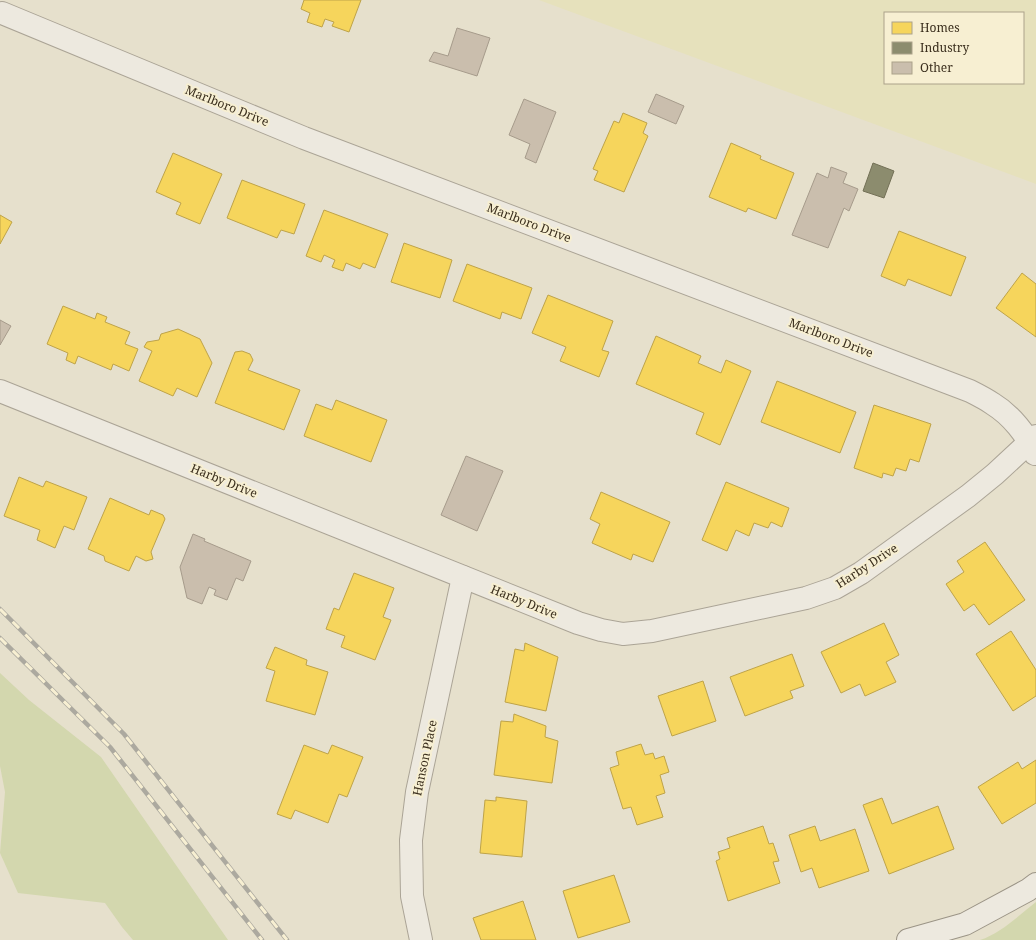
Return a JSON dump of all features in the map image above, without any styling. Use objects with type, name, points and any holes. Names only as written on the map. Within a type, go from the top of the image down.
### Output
[{"type":"street","name":"Marlboro Drive","points":[[5,9],[311,140],[970,391],[994,404],[1010,418],[1034,444]]},
{"type":"street","name":"Harby Drive","points":[[0,391],[578,623],[601,630],[623,634],[652,632],[806,598],[835,588],[861,573],[968,496],[1034,444]]},
{"type":"street","name":"Hanson Place","points":[[421,940],[412,896],[412,840],[417,792],[463,577]]},
{"type":"street","points":[[908,940],[965,924],[1028,890],[1036,884]]},
{"type":"shaded area","points":[[539,0],[1036,0],[1036,184]]},
{"type":"green space","points":[[0,673],[29,700],[101,757],[228,940],[133,940],[105,903],[18,893],[0,853],[5,792],[0,766]]},
{"type":"green space","points":[[1036,902],[1036,940],[980,940],[1002,929]]},
{"type":"building: Homes","points":[[304,0],[361,0],[349,32],[332,26],[334,22],[325,19],[322,27],[307,22],[310,13],[301,9]]},
{"type":"building: Homes","points":[[623,113],[647,123],[643,133],[648,136],[624,192],[594,180],[598,171],[593,169],[614,121],[619,123]]},
{"type":"building: Homes","points":[[731,143],[761,156],[760,159],[794,173],[776,219],[748,208],[746,212],[709,197]]},
{"type":"building: Homes","points":[[173,153],[222,174],[200,224],[176,214],[181,203],[156,192]]},
{"type":"building: Homes","points":[[242,180],[305,204],[294,234],[281,230],[277,238],[227,218]]},
{"type":"building: Homes","points":[[324,210],[388,234],[375,268],[363,263],[360,269],[346,263],[343,271],[332,267],[335,260],[324,255],[321,262],[306,256]]},
{"type":"building: Homes","points":[[0,215],[12,222],[0,244]]},
{"type":"building: Homes","points":[[899,231],[966,257],[951,296],[908,279],[905,286],[881,276]]},
{"type":"building: Homes","points":[[404,243],[452,260],[440,298],[391,282]]},
{"type":"building: Homes","points":[[467,264],[532,288],[521,319],[502,312],[500,319],[453,301]]},
{"type":"building: Homes","points":[[1022,273],[1036,284],[1036,337],[996,308]]},
{"type":"building: Homes","points":[[548,295],[613,321],[602,350],[609,352],[599,377],[560,361],[566,347],[532,333]]},
{"type":"building: Homes","points":[[63,306],[95,319],[97,313],[107,317],[105,322],[130,332],[125,344],[138,349],[129,371],[113,364],[111,370],[78,356],[75,364],[66,360],[68,353],[47,344]]},
{"type":"building: Homes","points":[[178,329],[200,339],[212,363],[197,397],[177,388],[173,396],[139,381],[152,351],[144,347],[147,342],[159,340],[161,334]]},
{"type":"building: Homes","points":[[656,336],[701,356],[698,363],[721,373],[726,360],[751,371],[720,445],[696,434],[704,413],[636,384]]},
{"type":"building: Homes","points":[[242,351],[250,354],[253,360],[248,370],[300,390],[284,430],[215,403],[235,352]]},
{"type":"building: Homes","points":[[777,381],[856,412],[840,453],[761,422]]},
{"type":"building: Homes","points":[[336,400],[387,420],[371,462],[304,436],[316,404],[332,410]]},
{"type":"building: Homes","points":[[874,405],[931,424],[919,462],[910,459],[906,471],[896,468],[893,476],[883,473],[882,478],[854,468]]},
{"type":"building: Homes","points":[[19,477],[43,487],[46,481],[87,497],[74,530],[64,526],[55,548],[37,540],[40,530],[4,516]]},
{"type":"building: Homes","points":[[726,482],[789,508],[782,527],[771,522],[768,528],[754,523],[749,536],[736,530],[727,551],[702,540]]},
{"type":"building: Homes","points":[[601,492],[670,522],[653,562],[633,554],[631,560],[592,543],[600,524],[590,519]]},
{"type":"building: Homes","points":[[110,498],[149,515],[151,510],[163,515],[165,519],[151,552],[153,559],[146,561],[136,556],[129,571],[105,561],[104,556],[88,549]]},
{"type":"building: Homes","points":[[985,542],[1025,600],[989,625],[974,604],[964,611],[946,584],[964,572],[957,561]]},
{"type":"building: Homes","points":[[354,573],[394,588],[383,617],[391,620],[375,660],[341,647],[345,636],[326,629],[334,608],[339,610]]},
{"type":"building: Homes","points":[[884,623],[899,655],[886,662],[896,682],[865,696],[860,684],[841,693],[821,652]]},
{"type":"building: Homes","points":[[1011,631],[1036,670],[1036,696],[1013,711],[976,654]]},
{"type":"building: Homes","points":[[525,643],[558,657],[546,711],[505,702],[515,649],[524,651]]},
{"type":"building: Homes","points":[[275,647],[307,660],[306,665],[328,672],[315,715],[266,701],[275,671],[266,668]]},
{"type":"building: Homes","points":[[792,654],[804,686],[790,691],[793,698],[745,716],[730,677]]},
{"type":"building: Homes","points":[[703,681],[716,721],[672,736],[658,696]]},
{"type":"building: Homes","points":[[514,714],[546,726],[545,737],[558,741],[552,783],[494,775],[501,721],[513,722]]},
{"type":"building: Homes","points":[[641,744],[645,755],[653,753],[655,759],[664,756],[669,772],[660,775],[665,793],[656,796],[663,817],[637,825],[631,807],[623,809],[610,768],[619,765],[616,752]]},
{"type":"building: Homes","points":[[304,745],[328,754],[332,745],[363,757],[347,797],[339,794],[328,823],[295,810],[291,819],[277,814]]},
{"type":"building: Homes","points":[[1036,760],[1036,803],[1002,824],[978,787],[1018,762],[1022,769]]},
{"type":"building: Homes","points":[[496,797],[527,801],[522,857],[480,853],[485,800],[496,801]]},
{"type":"building: Homes","points":[[882,798],[892,824],[938,806],[954,849],[889,874],[863,805]]},
{"type":"building: Homes","points":[[763,826],[769,844],[773,843],[779,861],[773,862],[780,883],[728,901],[716,861],[720,859],[718,852],[730,848],[727,838]]},
{"type":"building: Homes","points":[[815,826],[820,841],[855,829],[869,871],[819,888],[812,868],[801,872],[789,835]]},
{"type":"building: Homes","points":[[614,875],[630,922],[578,938],[563,891]]},
{"type":"building: Homes","points":[[523,901],[536,940],[481,940],[473,918]]},
{"type":"building: Industry","points":[[873,163],[894,171],[884,198],[863,191]]},
{"type":"building: Other","points":[[457,28],[490,38],[477,76],[429,61],[434,52],[448,56]]},
{"type":"building: Other","points":[[656,94],[684,106],[676,124],[648,112]]},
{"type":"building: Other","points":[[524,99],[556,112],[536,163],[525,158],[530,144],[509,135]]},
{"type":"building: Other","points":[[831,167],[847,173],[843,183],[858,189],[849,211],[844,208],[828,248],[792,235],[817,173],[828,178]]},
{"type":"building: Other","points":[[0,320],[11,326],[0,345]]},
{"type":"building: Other","points":[[466,456],[503,471],[477,531],[441,515]]},
{"type":"building: Other","points":[[193,534],[205,539],[204,541],[251,561],[243,581],[236,578],[227,600],[214,595],[216,590],[209,587],[202,604],[187,598],[180,567]]},
{"type":"railway","points":[[0,609],[124,734],[287,940]]},
{"type":"railway","points":[[0,638],[110,747],[262,940]]}]
